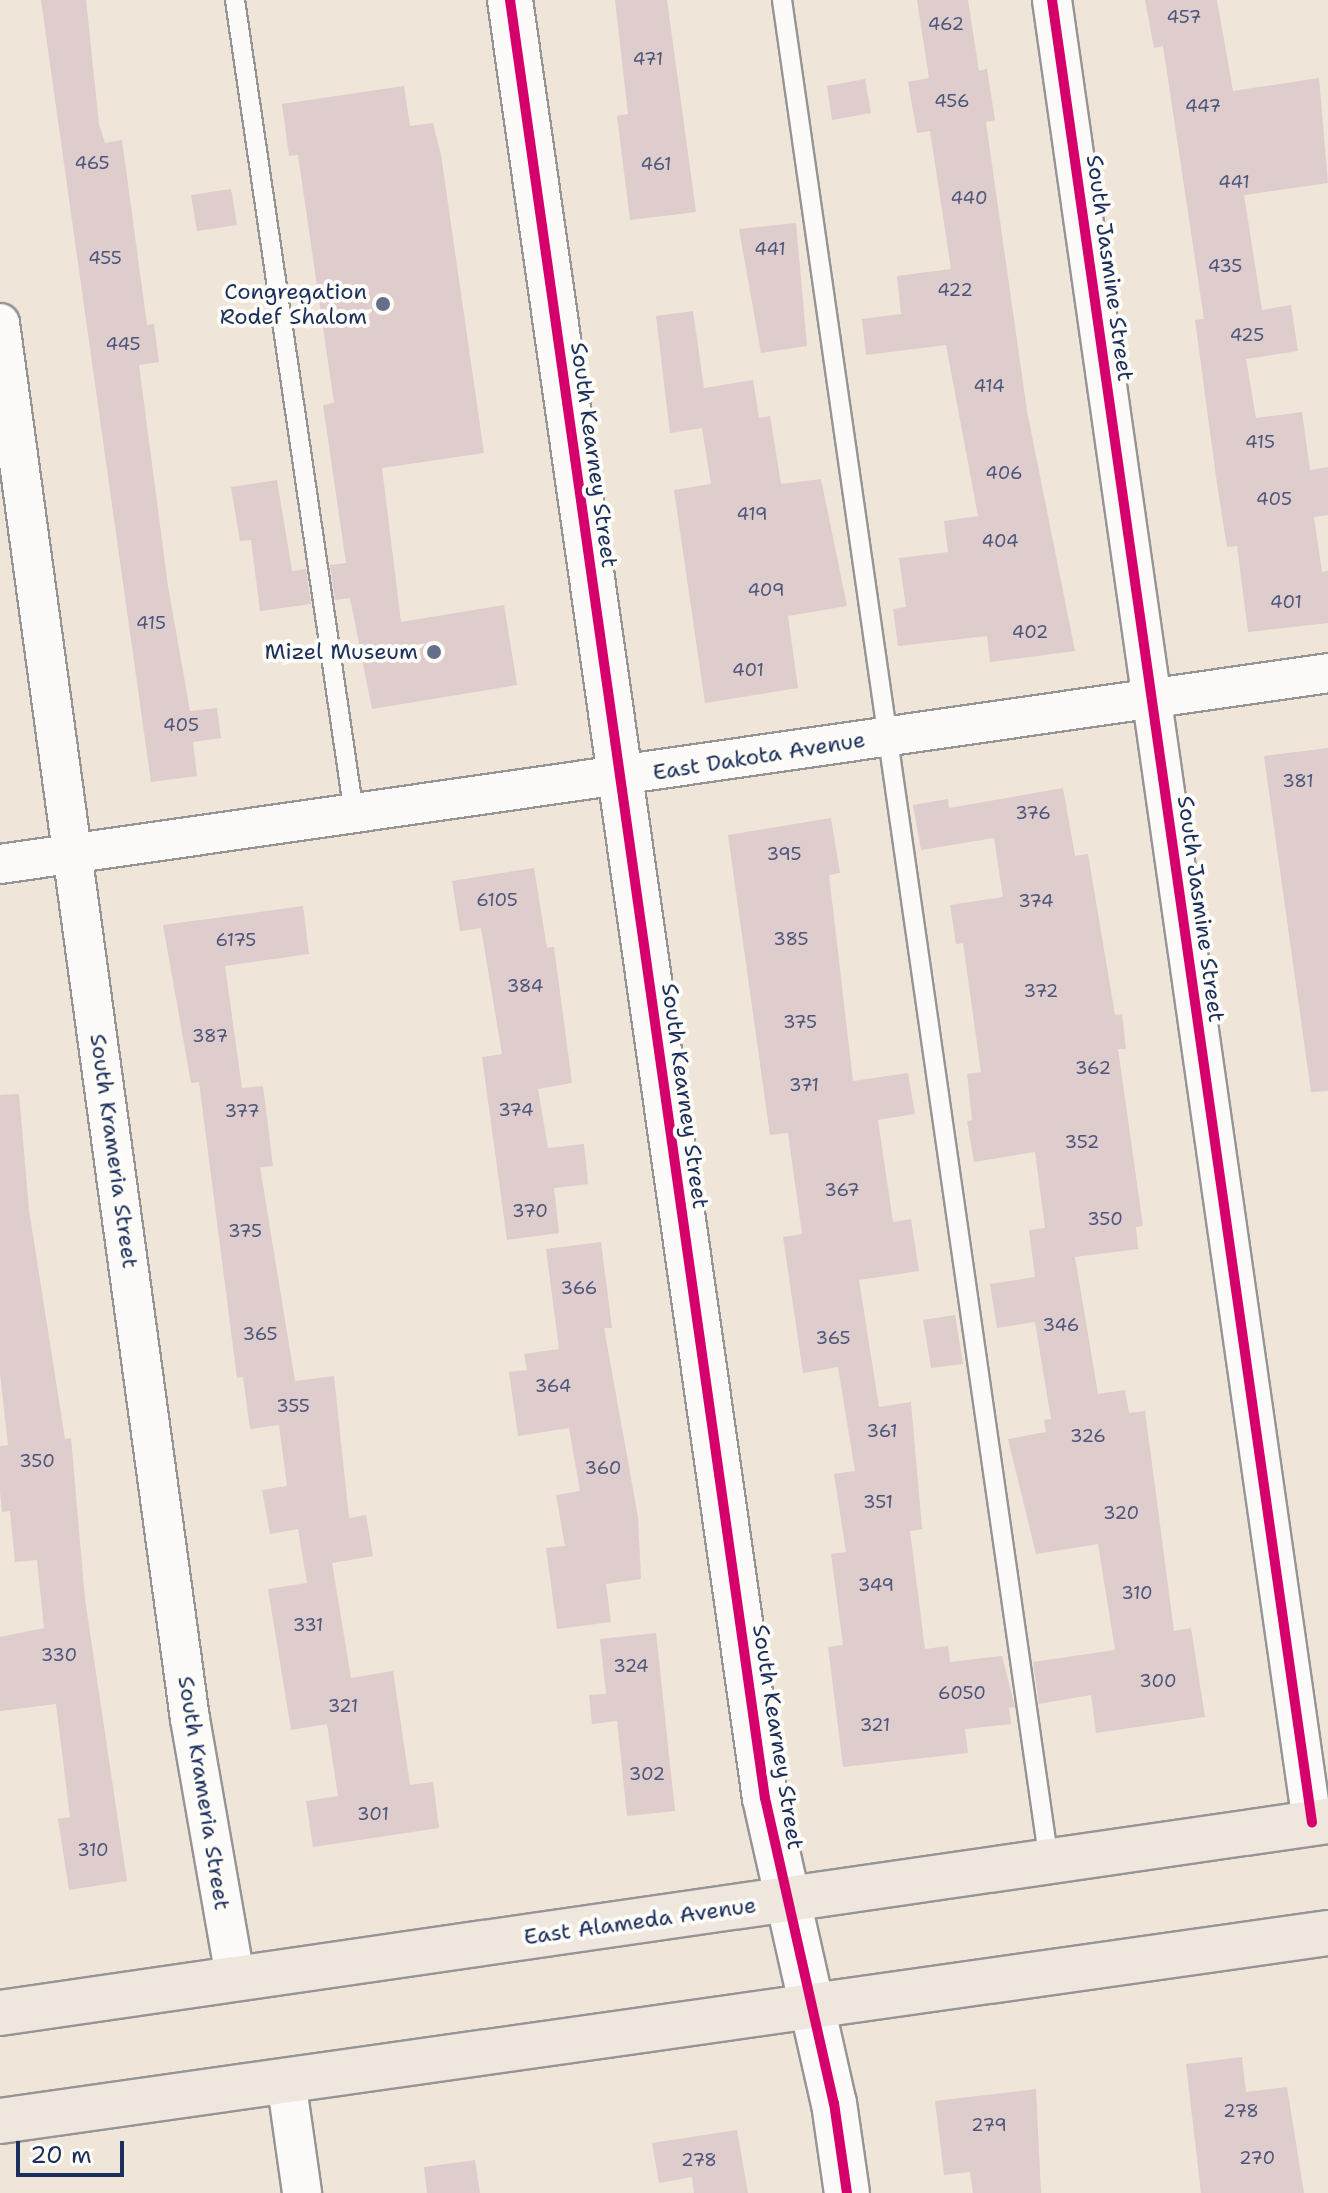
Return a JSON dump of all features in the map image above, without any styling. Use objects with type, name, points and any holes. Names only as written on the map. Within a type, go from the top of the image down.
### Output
[{"type":"main road","name":"East Alameda Avenue","points":[[0,2013],[1320,1822]]},
{"type":"main road","points":[[0,2121],[1328,1933]]},
{"type":"street","name":"South Kearney Street","points":[[510,0],[765,1798],[809,2006],[834,2103],[847,2193]]},
{"type":"street","name":"South Jasmine Street","points":[[1052,0],[1150,698],[1320,1822]]},
{"type":"street","name":"South Krameria Street","points":[[0,323],[190,1719],[235,1978]]},
{"type":"street","name":"East Dakota Avenue","points":[[0,864],[1328,673]]},
{"type":"street","points":[[286,2080],[302,2193]]},
{"type":"lane","points":[[235,0],[354,814]]},
{"type":"lane","points":[[782,0],[1049,1861]]},
{"type":"building","points":[[41,0],[86,0],[99,124],[105,143],[122,140],[147,325],[154,324],[159,362],[139,365],[168,586],[190,711],[217,708],[221,738],[193,742],[197,776],[151,782]]},
{"type":"building","points":[[615,0],[667,0],[696,212],[630,220],[617,116],[628,114]]},
{"type":"building","points":[[917,0],[968,0],[979,71],[987,69],[995,120],[986,122],[1027,411],[1075,651],[990,662],[987,636],[898,646],[893,609],[906,607],[899,558],[948,552],[944,521],[978,516],[946,345],[866,355],[862,319],[901,314],[897,276],[951,269],[930,131],[917,133],[908,82],[929,78]]},
{"type":"building","points":[[1145,0],[1217,0],[1233,91],[1319,78],[1328,183],[1244,195],[1262,310],[1291,305],[1298,351],[1246,359],[1256,418],[1302,412],[1310,470],[1328,467],[1328,515],[1314,517],[1322,572],[1328,571],[1328,623],[1248,632],[1237,546],[1227,547],[1217,484],[1195,320],[1204,319],[1163,46],[1154,48]]},
{"type":"building","points":[[865,79],[871,113],[832,120],[827,86]]},
{"type":"building","points":[[404,86],[410,126],[433,123],[441,155],[484,453],[382,468],[401,622],[504,605],[517,685],[372,709],[350,598],[335,600],[330,565],[346,563],[323,405],[334,403],[298,155],[289,156],[282,104]]},
{"type":"building","points":[[231,189],[237,225],[197,231],[191,195]]},
{"type":"building","points":[[796,223],[807,346],[761,353],[739,229]]},
{"type":"building","points":[[693,311],[704,388],[753,380],[759,418],[770,416],[781,484],[821,479],[847,606],[788,616],[798,688],[705,703],[674,490],[711,484],[702,428],[670,433],[656,316]]},
{"type":"building","points":[[277,480],[292,571],[306,569],[311,604],[260,611],[251,540],[240,541],[231,487]]},
{"type":"building","points":[[1328,748],[1328,1091],[1311,1092],[1264,756]]},
{"type":"building","points":[[1063,788],[1075,856],[1088,854],[1115,1015],[1122,1014],[1126,1049],[1118,1049],[1143,1226],[1136,1227],[1138,1249],[1075,1257],[1098,1394],[1125,1390],[1129,1413],[1145,1411],[1174,1631],[1191,1628],[1205,1717],[1096,1733],[1091,1695],[1039,1704],[1033,1662],[1115,1650],[1098,1544],[1036,1554],[1008,1439],[1046,1432],[1044,1420],[1051,1419],[1035,1322],[997,1328],[990,1284],[1035,1277],[1029,1230],[1045,1228],[1035,1152],[974,1162],[967,1121],[972,1120],[967,1074],[981,1072],[963,943],[956,944],[950,905],[1003,897],[994,838],[921,850],[913,805],[948,799],[949,808]]},
{"type":"building","points":[[831,818],[840,873],[829,875],[853,1081],[908,1073],[915,1114],[878,1120],[893,1222],[911,1219],[919,1271],[859,1280],[879,1407],[911,1402],[922,1529],[910,1531],[925,1649],[948,1646],[950,1662],[1002,1656],[1015,1707],[1009,1708],[1011,1724],[965,1729],[968,1753],[843,1767],[828,1647],[843,1645],[831,1554],[846,1552],[834,1474],[855,1471],[838,1367],[803,1373],[783,1237],[802,1234],[788,1133],[770,1135],[728,835]]},
{"type":"building","points":[[534,868],[547,948],[554,947],[572,1083],[538,1089],[548,1148],[584,1144],[588,1184],[554,1188],[559,1233],[507,1240],[482,1057],[502,1054],[481,928],[460,931],[452,881]]},
{"type":"building","points":[[303,906],[309,954],[225,966],[242,1088],[263,1086],[273,1166],[260,1167],[295,1381],[334,1376],[349,1518],[366,1515],[373,1556],[332,1563],[351,1678],[393,1671],[410,1785],[433,1782],[439,1828],[313,1847],[306,1801],[338,1796],[327,1724],[291,1730],[268,1589],[307,1583],[298,1529],[270,1534],[262,1490],[287,1486],[279,1425],[250,1429],[243,1377],[237,1378],[199,1082],[191,1083],[163,925]]},
{"type":"building","points":[[19,1094],[29,1210],[65,1439],[71,1438],[85,1599],[127,1881],[69,1890],[58,1819],[70,1817],[56,1704],[0,1711],[0,1637],[44,1628],[37,1560],[15,1562],[10,1511],[2,1512],[0,1492],[0,1446],[8,1445],[0,1373],[0,1095]]},
{"type":"building","points":[[601,1242],[612,1328],[604,1328],[638,1517],[641,1579],[606,1584],[611,1622],[557,1629],[546,1548],[565,1546],[556,1495],[580,1491],[569,1428],[518,1436],[509,1372],[527,1370],[524,1354],[559,1349],[546,1249]]},
{"type":"building","points":[[955,1315],[963,1364],[931,1368],[923,1320]]},
{"type":"building","points":[[656,1633],[675,1811],[627,1816],[617,1721],[592,1724],[589,1695],[606,1694],[600,1639]]},
{"type":"building","points":[[1242,2057],[1246,2092],[1287,2087],[1304,2193],[1201,2193],[1186,2064]]},
{"type":"building","points":[[1036,2089],[1041,2193],[973,2193],[970,2172],[944,2175],[935,2101]]},
{"type":"building","points":[[737,2130],[748,2193],[694,2193],[692,2177],[659,2183],[652,2143]]},
{"type":"building","points":[[475,2160],[480,2193],[427,2193],[424,2167]]},
{"type":"cycle path","points":[[510,0],[765,1798],[834,2103],[847,2193]]},
{"type":"cycle path","points":[[1052,0],[1312,1823]]},
{"type":"place","name":"Congregation Rodef Shalom","points":[[383,304]]},
{"type":"place","name":"Mizel Museum","points":[[434,652]]}]
